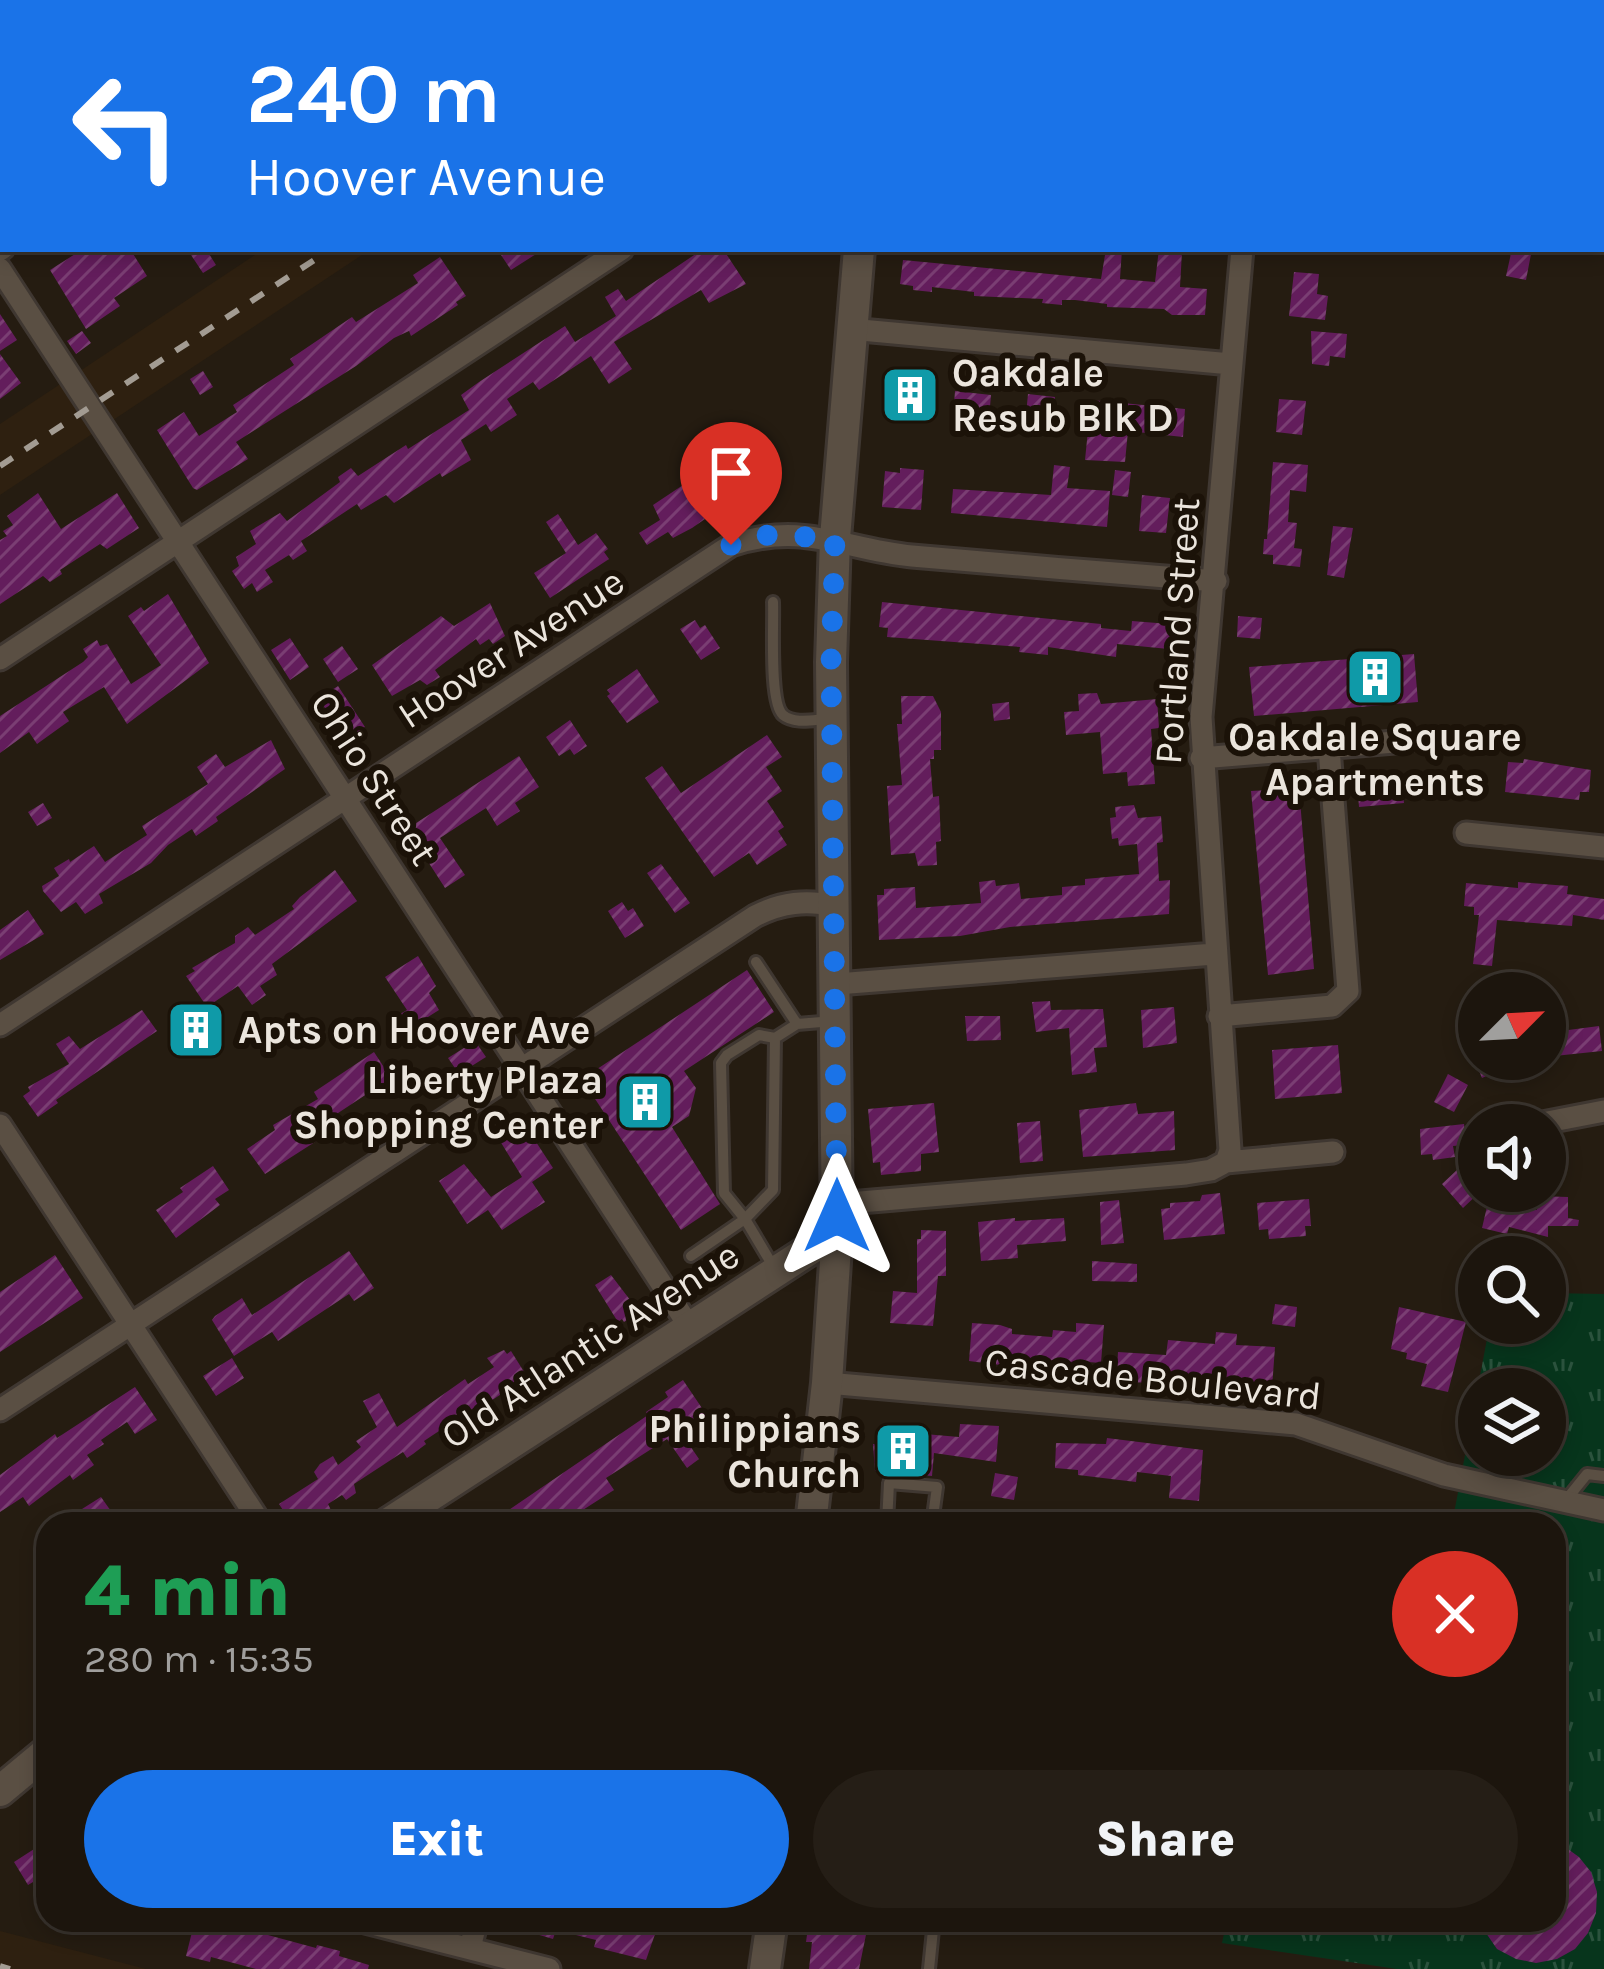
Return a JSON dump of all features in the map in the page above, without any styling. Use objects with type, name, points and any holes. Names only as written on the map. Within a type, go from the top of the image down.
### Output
[{"type":"main road","points":[[812,1512],[827,1383],[837,1218],[835,538],[859,252]]},
{"type":"main road","name":"Old Atlantic Avenue","points":[[405,1512],[776,1270],[837,1218]]},
{"type":"main road","points":[[0,1791],[36,1761]]},
{"type":"main road","points":[[766,1969],[771,1932]]},
{"type":"street","points":[[0,659],[617,252]]},
{"type":"street","name":"Portland Street","points":[[1226,1162],[1230,1150],[1201,717],[1242,252]]},
{"type":"street","name":"Ohio Street","points":[[0,269],[689,1326]]},
{"type":"street","points":[[850,329],[1232,364]]},
{"type":"street","name":"Hoover Avenue","points":[[0,1025],[731,545],[761,535],[835,538],[909,556],[1216,581]]},
{"type":"street","points":[[1201,758],[1408,741]]},
{"type":"street","points":[[1220,1016],[1333,1006],[1348,992],[1329,748]]},
{"type":"street","points":[[1466,833],[1604,847]]},
{"type":"street","points":[[0,1410],[755,916],[794,903],[836,906]]},
{"type":"street","points":[[837,984],[1214,954]]},
{"type":"street","points":[[1566,1118],[1604,1111]]},
{"type":"street","points":[[0,1125],[253,1512]]},
{"type":"street","points":[[837,1218],[1186,1174],[1226,1162],[1333,1152]]},
{"type":"street","name":"Cascade Boulevard","points":[[827,1383],[1296,1424],[1444,1474],[1604,1510]]},
{"type":"street","points":[[405,1932],[549,1969]]},
{"type":"street","points":[[470,1948],[475,1932]]},
{"type":"lane","points":[[773,602],[775,704],[795,721],[832,719]]},
{"type":"lane","points":[[756,962],[797,1024]]},
{"type":"lane","points":[[776,1270],[724,1192],[722,1063],[727,1054],[759,1035],[775,1038],[797,1024],[837,1021]]},
{"type":"lane","points":[[691,1256],[745,1219],[773,1190],[775,1038]]},
{"type":"lane","points":[[1564,1502],[1587,1474],[1604,1476]]},
{"type":"lane","points":[[888,1512],[889,1483],[937,1487],[934,1512]]},
{"type":"lane","points":[[928,1969],[933,1932]]},
{"type":"shaded area","points":[[259,252],[366,252],[0,495],[0,424]]},
{"type":"shaded area","points":[[0,1931],[146,1969],[0,1969]]},
{"type":"green space","points":[[1566,1293],[1604,1294],[1604,1969],[1397,1969],[1222,1943],[1224,1932],[1566,1932],[1566,1512],[1454,1512],[1461,1476],[1566,1476],[1566,1368],[1481,1368],[1486,1344],[1566,1344]]},
{"type":"building","points":[[78,252],[132,252],[147,276],[114,298],[120,306],[86,329],[50,270]]},
{"type":"building","points":[[189,252],[208,252],[216,265],[203,273]]},
{"type":"building","points":[[499,252],[539,252],[511,270]]},
{"type":"building","points":[[699,252],[725,252],[746,284],[709,303],[701,290],[614,342],[632,369],[609,384],[591,356],[539,390],[533,382],[507,399],[517,415],[491,432],[486,424],[461,440],[471,460],[442,477],[440,473],[394,503],[386,495],[361,510],[357,504],[301,541],[307,551],[293,560],[289,555],[265,570],[273,582],[257,592],[252,583],[244,589],[232,571],[239,566],[236,557],[256,544],[250,531],[280,513],[287,521],[340,482],[338,477],[351,468],[358,476],[469,410],[461,395],[565,326],[575,342],[616,316],[605,297],[618,289],[626,301]]},
{"type":"building","points":[[1106,252],[1122,252],[1120,279],[1155,282],[1159,252],[1182,252],[1180,287],[1207,289],[1205,315],[1172,315],[1164,309],[1107,307],[1075,300],[1062,300],[1062,305],[1042,303],[1043,299],[974,296],[974,292],[932,287],[932,292],[900,284],[903,260],[1101,279]]},
{"type":"building","points":[[1511,252],[1531,252],[1526,280],[1506,276]]},
{"type":"building","points":[[440,257],[466,296],[458,305],[411,336],[409,331],[394,338],[236,442],[248,459],[197,490],[193,488],[157,430],[184,412],[199,436],[237,412],[233,405],[294,365],[290,359],[352,317],[356,322],[418,283],[413,275]]},
{"type":"building","points":[[1294,272],[1319,274],[1317,294],[1328,296],[1325,320],[1289,316]]},
{"type":"building","points":[[0,314],[17,340],[0,351]]},
{"type":"building","points":[[82,331],[91,343],[76,354],[67,341]]},
{"type":"building","points":[[1311,331],[1347,334],[1345,358],[1330,356],[1329,366],[1312,364]]},
{"type":"building","points":[[0,354],[21,383],[0,399]]},
{"type":"building","points":[[203,371],[213,387],[200,395],[190,379]]},
{"type":"building","name":"Oakdale Resub Blk D","points":[[927,386],[926,402],[931,402],[924,416],[891,414],[893,387]]},
{"type":"building","points":[[955,391],[991,395],[988,430],[963,428],[963,418],[953,417]]},
{"type":"building","points":[[1028,394],[1055,397],[1051,428],[1025,425]]},
{"type":"building","points":[[1279,399],[1306,401],[1302,435],[1276,432]]},
{"type":"building","points":[[1091,400],[1185,409],[1183,437],[1128,431],[1125,462],[1085,460]]},
{"type":"building","points":[[699,458],[727,497],[701,514],[705,519],[692,528],[673,538],[668,532],[647,545],[639,533],[660,520],[653,505],[692,479],[684,468]]},
{"type":"building","points":[[1273,462],[1308,465],[1306,492],[1290,490],[1288,522],[1297,523],[1294,548],[1302,549],[1300,567],[1273,564],[1273,555],[1263,554]]},
{"type":"building","points":[[1054,465],[1070,467],[1067,488],[1110,491],[1107,527],[951,513],[953,489],[1051,495]]},
{"type":"building","points":[[900,468],[924,470],[921,510],[882,507],[885,471],[900,473]]},
{"type":"building","points":[[1115,470],[1131,472],[1128,497],[1112,495]]},
{"type":"building","points":[[38,493],[61,529],[117,493],[139,528],[107,549],[100,544],[50,582],[43,576],[0,604],[0,540],[7,536],[3,531],[13,525],[7,516]]},
{"type":"building","points":[[1142,495],[1170,498],[1166,533],[1139,531]]},
{"type":"building","points":[[558,514],[578,545],[596,533],[609,559],[550,598],[534,573],[566,553],[546,522]]},
{"type":"building","points":[[1333,526],[1353,528],[1344,578],[1327,575]]},
{"type":"building","points":[[168,594],[209,663],[127,724],[104,687],[63,712],[69,721],[37,744],[29,732],[0,753],[0,716],[83,662],[88,657],[83,649],[97,640],[100,646],[107,644],[131,684],[161,665],[128,616]]},
{"type":"building","points":[[882,602],[1131,631],[1132,621],[1182,625],[1179,650],[1117,644],[1116,657],[1048,647],[1048,655],[1019,652],[1020,647],[887,637],[888,628],[879,627]]},
{"type":"building","points":[[490,603],[505,636],[493,644],[489,639],[480,645],[476,639],[435,670],[440,677],[427,685],[420,680],[392,696],[372,665],[441,616],[454,626]]},
{"type":"building","points":[[1238,616],[1262,618],[1260,639],[1237,637]]},
{"type":"building","points":[[695,620],[700,628],[705,625],[720,648],[701,660],[680,629]]},
{"type":"building","points":[[290,638],[309,667],[290,680],[271,650]]},
{"type":"building","points":[[342,646],[358,669],[338,682],[323,659]]},
{"type":"building","points":[[1414,654],[1418,702],[1254,716],[1249,667]]},
{"type":"building","points":[[637,669],[659,702],[627,723],[607,690]]},
{"type":"building","points":[[338,686],[365,727],[340,743],[319,698]]},
{"type":"building","points":[[1097,693],[1101,704],[1157,699],[1159,728],[1151,729],[1155,784],[1128,786],[1127,772],[1103,774],[1100,732],[1066,735],[1064,712],[1079,711],[1078,694]]},
{"type":"building","points":[[901,696],[933,696],[941,712],[941,750],[934,750],[934,759],[930,759],[933,797],[939,796],[937,865],[918,866],[915,853],[891,855],[887,786],[902,785],[897,724],[902,724]]},
{"type":"building","points":[[1009,702],[1010,719],[994,721],[992,704]]},
{"type":"building","points":[[570,720],[587,746],[574,755],[570,749],[559,756],[546,737]]},
{"type":"building","points":[[767,735],[782,757],[766,767],[782,791],[767,801],[784,827],[778,831],[787,845],[757,865],[749,853],[714,877],[645,778],[662,766],[681,793]]},
{"type":"building","points":[[271,740],[285,769],[196,836],[192,829],[151,863],[99,894],[103,903],[85,914],[76,902],[61,912],[43,891],[42,886],[59,876],[54,868],[69,859],[94,846],[105,862],[147,835],[142,826],[208,784],[197,767],[216,754],[225,767]]},
{"type":"building","points":[[519,756],[539,787],[515,803],[520,811],[497,826],[486,808],[440,838],[465,875],[445,888],[407,829]]},
{"type":"building","points":[[1524,759],[1591,770],[1589,792],[1580,792],[1579,800],[1505,792],[1508,762],[1523,763]]},
{"type":"building","points":[[1401,777],[1404,803],[1359,807],[1357,781]]},
{"type":"building","points":[[1299,788],[1314,969],[1268,975],[1251,791]]},
{"type":"building","points":[[43,803],[52,818],[37,826],[28,812]]},
{"type":"building","points":[[1134,805],[1138,818],[1161,816],[1159,881],[1170,880],[1169,914],[879,940],[877,895],[884,895],[884,889],[915,887],[916,908],[981,903],[979,882],[1019,883],[1021,899],[1062,895],[1062,887],[1085,885],[1085,879],[1139,874],[1137,844],[1119,846],[1118,838],[1112,839],[1110,818],[1116,817],[1115,807]]},
{"type":"building","points":[[661,864],[690,903],[675,913],[647,873]]},
{"type":"building","points":[[335,870],[357,901],[272,964],[277,975],[260,986],[266,995],[252,1005],[238,986],[207,1007],[186,976],[195,971],[192,968],[235,943],[235,936],[248,927],[255,935],[294,909],[300,897]]},
{"type":"building","points":[[1518,882],[1568,886],[1567,894],[1604,899],[1604,920],[1573,915],[1572,926],[1497,920],[1492,966],[1473,964],[1479,915],[1474,915],[1474,907],[1464,906],[1466,883],[1518,888]]},
{"type":"building","points":[[622,902],[628,911],[633,908],[644,926],[625,938],[608,911]]},
{"type":"building","points":[[28,910],[44,934],[0,960],[0,930]]},
{"type":"building","points":[[418,956],[436,986],[429,993],[439,1010],[409,1029],[400,1014],[407,1010],[385,977]]},
{"type":"building","name":"Liberty Plaza Shopping Center","points":[[747,970],[774,1012],[684,1071],[696,1088],[689,1116],[672,1127],[720,1204],[681,1230],[582,1079]]},
{"type":"building","points":[[1050,1001],[1051,1010],[1103,1009],[1107,1047],[1094,1048],[1097,1072],[1072,1075],[1069,1028],[1036,1032],[1032,1002]]},
{"type":"building","name":"Apts on Hoover Ave","points":[[201,1004],[221,1037],[191,1056],[170,1023]]},
{"type":"building","points":[[1174,1007],[1177,1043],[1143,1048],[1141,1010]]},
{"type":"building","points":[[142,1010],[157,1031],[38,1117],[23,1096],[30,1091],[28,1087],[69,1064],[56,1044],[69,1036],[80,1049]]},
{"type":"building","points":[[965,1016],[1000,1016],[1001,1040],[967,1041]]},
{"type":"building","points":[[1599,1026],[1602,1051],[1566,1055],[1566,1030]]},
{"type":"building","points":[[475,1041],[486,1057],[459,1074],[448,1058]]},
{"type":"building","points":[[1338,1045],[1342,1093],[1275,1099],[1272,1050]]},
{"type":"building","points":[[374,1052],[391,1078],[326,1121],[332,1131],[265,1174],[247,1149],[275,1130],[273,1125],[318,1099],[314,1092]]},
{"type":"building","points":[[1448,1074],[1468,1085],[1454,1112],[1434,1102]]},
{"type":"building","points":[[934,1103],[939,1152],[921,1154],[921,1171],[881,1175],[880,1162],[873,1163],[868,1109]]},
{"type":"building","points":[[1136,1103],[1138,1114],[1174,1111],[1175,1150],[1083,1157],[1079,1110]]},
{"type":"building","points":[[1040,1121],[1043,1161],[1020,1163],[1017,1123]]},
{"type":"building","points":[[525,1125],[553,1168],[532,1182],[545,1202],[502,1230],[488,1210],[467,1224],[439,1181],[464,1164],[491,1197],[522,1177],[500,1141]]},
{"type":"building","points":[[1458,1125],[1455,1157],[1433,1160],[1432,1154],[1421,1155],[1420,1129]]},
{"type":"building","points":[[213,1166],[229,1190],[215,1199],[220,1205],[176,1238],[156,1210]]},
{"type":"building","points":[[1458,1169],[1458,1202],[1442,1184]]},
{"type":"building","points":[[1220,1193],[1225,1234],[1164,1240],[1161,1209]]},
{"type":"building","points":[[1566,1197],[1568,1218],[1579,1220],[1578,1226],[1548,1226],[1548,1236],[1509,1227],[1507,1234],[1482,1228],[1486,1212],[1566,1212]]},
{"type":"building","points":[[1309,1199],[1311,1226],[1305,1226],[1306,1236],[1269,1239],[1268,1229],[1259,1230],[1257,1203]]},
{"type":"building","points":[[1119,1200],[1124,1243],[1101,1245],[1100,1202]]},
{"type":"building","points":[[1064,1218],[1066,1241],[1017,1245],[1018,1258],[981,1261],[978,1222]]},
{"type":"building","points":[[921,1230],[946,1231],[946,1276],[938,1276],[933,1326],[890,1323],[893,1291],[917,1293]]},
{"type":"building","points":[[349,1251],[374,1288],[354,1301],[349,1294],[278,1341],[272,1332],[234,1356],[212,1320],[215,1316],[242,1298],[252,1315]]},
{"type":"building","points":[[55,1255],[83,1298],[0,1352],[0,1292]]},
{"type":"building","points":[[1092,1261],[1137,1264],[1137,1282],[1092,1281]]},
{"type":"building","points":[[611,1275],[637,1309],[624,1322],[618,1322],[595,1285]]},
{"type":"building","points":[[1275,1304],[1297,1307],[1295,1327],[1272,1324]]},
{"type":"building","points":[[1399,1307],[1458,1320],[1460,1344],[1448,1392],[1421,1386],[1427,1364],[1391,1349]]},
{"type":"building","points":[[972,1323],[1000,1325],[1012,1329],[1012,1334],[1052,1337],[1053,1330],[1076,1332],[1076,1323],[1104,1325],[1101,1363],[1088,1362],[1087,1376],[969,1361]]},
{"type":"building","points":[[1216,1332],[1237,1334],[1236,1345],[1275,1347],[1272,1388],[1262,1388],[1262,1392],[1209,1388],[1210,1382],[1149,1376],[1148,1383],[1132,1382],[1131,1375],[1117,1370],[1118,1352],[1166,1355],[1168,1340],[1215,1344]]},
{"type":"building","points":[[511,1351],[531,1383],[478,1405],[407,1458],[403,1452],[354,1484],[356,1493],[346,1500],[342,1495],[328,1504],[332,1512],[284,1512],[279,1504],[318,1479],[314,1472],[320,1464],[333,1456],[338,1465],[361,1447],[356,1441],[377,1427],[363,1401],[379,1393],[397,1427],[465,1379],[468,1384],[494,1367],[487,1358]]},
{"type":"building","points":[[232,1358],[244,1378],[216,1396],[203,1376]]},
{"type":"building","points":[[683,1380],[712,1423],[686,1440],[699,1459],[687,1468],[667,1439],[606,1478],[614,1490],[580,1512],[506,1512],[648,1415],[668,1397],[665,1392]]},
{"type":"building","points":[[135,1387],[157,1420],[135,1434],[127,1422],[87,1455],[94,1465],[73,1480],[70,1475],[29,1506],[23,1497],[0,1512],[0,1475],[55,1434],[57,1438]]},
{"type":"building","points":[[960,1424],[999,1426],[996,1462],[934,1453],[932,1476],[875,1471],[873,1444],[877,1444],[879,1430],[959,1437]]},
{"type":"building","points":[[1107,1438],[1203,1450],[1199,1501],[1169,1498],[1171,1476],[1137,1472],[1136,1482],[1055,1468],[1056,1443],[1106,1444]]},
{"type":"building","points":[[995,1473],[1018,1477],[1014,1500],[991,1496]]},
{"type":"building","points":[[101,1497],[112,1512],[84,1512]]},
{"type":"building","points":[[36,1848],[36,1880],[28,1885],[14,1862]]},
{"type":"building","points":[[1566,1848],[1579,1857],[1591,1872],[1597,1892],[1596,1913],[1575,1949],[1536,1963],[1497,1949],[1485,1932],[1566,1932]]},
{"type":"building","points":[[192,1932],[257,1932],[340,1951],[339,1956],[369,1965],[368,1969],[256,1969],[186,1956]]},
{"type":"building","points":[[564,1932],[656,1932],[646,1960],[594,1947],[596,1940]]},
{"type":"building","points":[[807,1932],[867,1932],[859,1969],[809,1969],[812,1942],[806,1942]]},
{"type":"railway","points":[[0,466],[326,252]]},
{"type":"railway","points":[[0,1966],[10,1969]]},
{"type":"place","name":"Oakdale Resub Blk D","points":[[910,395]]},
{"type":"place","name":"Oakdale Square Apartments","points":[[1375,677]]},
{"type":"place","name":"Apts on Hoover Ave","points":[[196,1030]]},
{"type":"place","name":"Liberty Plaza Shopping Center","points":[[645,1102]]},
{"type":"place","name":"Philippians Church","points":[[903,1451]]},
{"type":"route","points":[[731,545],[761,535],[835,538],[831,662],[837,1216]]}]
